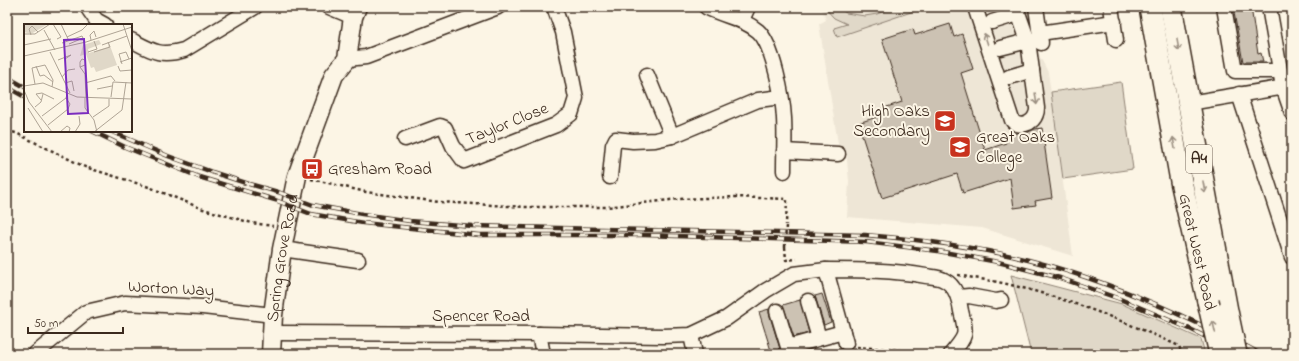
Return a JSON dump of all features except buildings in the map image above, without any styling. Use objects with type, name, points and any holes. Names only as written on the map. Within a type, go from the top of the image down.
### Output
[{"type":"highway","name":"Great West Road","points":[[1150,7],[1181,181],[1220,354]]},
{"type":"highway","name":"Great West Road","points":[[1171,7],[1236,354]]},
{"type":"main road","points":[[347,59],[355,12]]},
{"type":"main road","name":"Spring Grove Road","points":[[271,354],[282,249],[297,176],[334,75],[347,59]]},
{"type":"street","points":[[87,7],[96,20],[103,24]]},
{"type":"street","points":[[132,41],[154,52],[172,54],[184,50],[255,7]]},
{"type":"street","points":[[329,7],[355,12]]},
{"type":"street","points":[[347,59],[366,57],[498,7]]},
{"type":"street","name":"Taylor Close","points":[[405,139],[440,126],[445,128],[452,146],[464,161],[556,125],[571,114],[576,98],[563,32],[554,7]]},
{"type":"street","points":[[706,7],[742,20],[759,32],[768,46],[777,75],[784,118],[784,171]]},
{"type":"street","points":[[742,20],[748,7]]},
{"type":"street","points":[[975,7],[1012,120],[1014,123],[1019,125],[1028,123],[1036,115],[1037,108],[1032,70],[1036,39],[1036,7]]},
{"type":"street","points":[[1111,7],[1116,40]]},
{"type":"street","points":[[1224,7],[1235,71],[1280,71]]},
{"type":"street","points":[[1269,7],[1280,71],[1287,86],[1292,114]]},
{"type":"street","points":[[992,22],[1017,11],[1036,39]]},
{"type":"street","points":[[1000,48],[1114,22]]},
{"type":"street","points":[[1010,77],[1032,70]]},
{"type":"street","points":[[647,76],[672,136]]},
{"type":"street","points":[[1189,102],[1287,86]]},
{"type":"street","points":[[1239,94],[1292,258]]},
{"type":"street","points":[[610,177],[613,145],[616,139],[633,141],[655,140],[672,136],[758,100],[781,97]]},
{"type":"street","points":[[784,151],[838,154]]},
{"type":"street","points":[[282,249],[358,260]]},
{"type":"street","points":[[777,311],[788,347],[819,338],[845,338],[826,270]]},
{"type":"street","name":"Spencer Road","points":[[273,324],[539,334],[690,335],[727,318],[765,291],[794,274],[826,270],[870,270],[910,273],[943,279],[952,287],[958,297],[966,330],[964,339],[951,354]]},
{"type":"street","points":[[958,297],[969,296],[996,301],[1000,300]]},
{"type":"street","points":[[808,301],[819,338]]},
{"type":"street","name":"Worton Way","points":[[35,354],[86,312],[125,303],[203,307],[273,324]]},
{"type":"street","points":[[539,334],[543,354]]},
{"type":"street","points":[[690,335],[695,354]]},
{"type":"path","points":[[7,131],[16,133],[85,167],[149,187],[203,209],[252,223],[285,229]]},
{"type":"path","points":[[297,176],[366,192],[439,202],[526,207],[606,207],[679,199],[735,196],[787,199],[785,254]]},
{"type":"path","points":[[845,338],[856,347],[878,347],[920,354]]},
{"type":"shaded area","name":"High Oaks Secondary","points":[[821,7],[1032,7],[1039,55],[1048,72],[1073,256],[982,228],[847,217],[849,181],[846,150],[839,150],[819,24],[826,20]]},
{"type":"shaded area","points":[[824,7],[837,7],[846,13],[865,16],[877,14],[894,7],[926,7],[837,37],[834,28],[847,24],[834,18]]},
{"type":"shaded area","points":[[1121,82],[1133,169],[1063,179],[1051,92]]},
{"type":"shaded area","points":[[1011,275],[1122,304],[1201,339],[1205,354],[1031,354]]},
{"type":"railway","points":[[7,77],[24,86]]},
{"type":"railway","points":[[7,87],[24,96]]},
{"type":"railway","points":[[94,132],[125,147],[199,177],[275,200],[311,214],[363,223],[479,235],[644,235],[866,242],[938,251],[998,262],[1060,278],[1120,299],[1190,329],[1240,354]]},
{"type":"railway","points":[[112,132],[168,156],[313,205],[410,221],[472,226],[865,235],[911,239],[980,249],[1047,265],[1105,284],[1142,298],[1260,354]]},
{"type":"place","name":"High Oaks Secondary","points":[[945,121]]},
{"type":"place","name":"Great Oaks College","points":[[960,147]]},
{"type":"place","name":"Gresham Road","points":[[312,169]]}]
